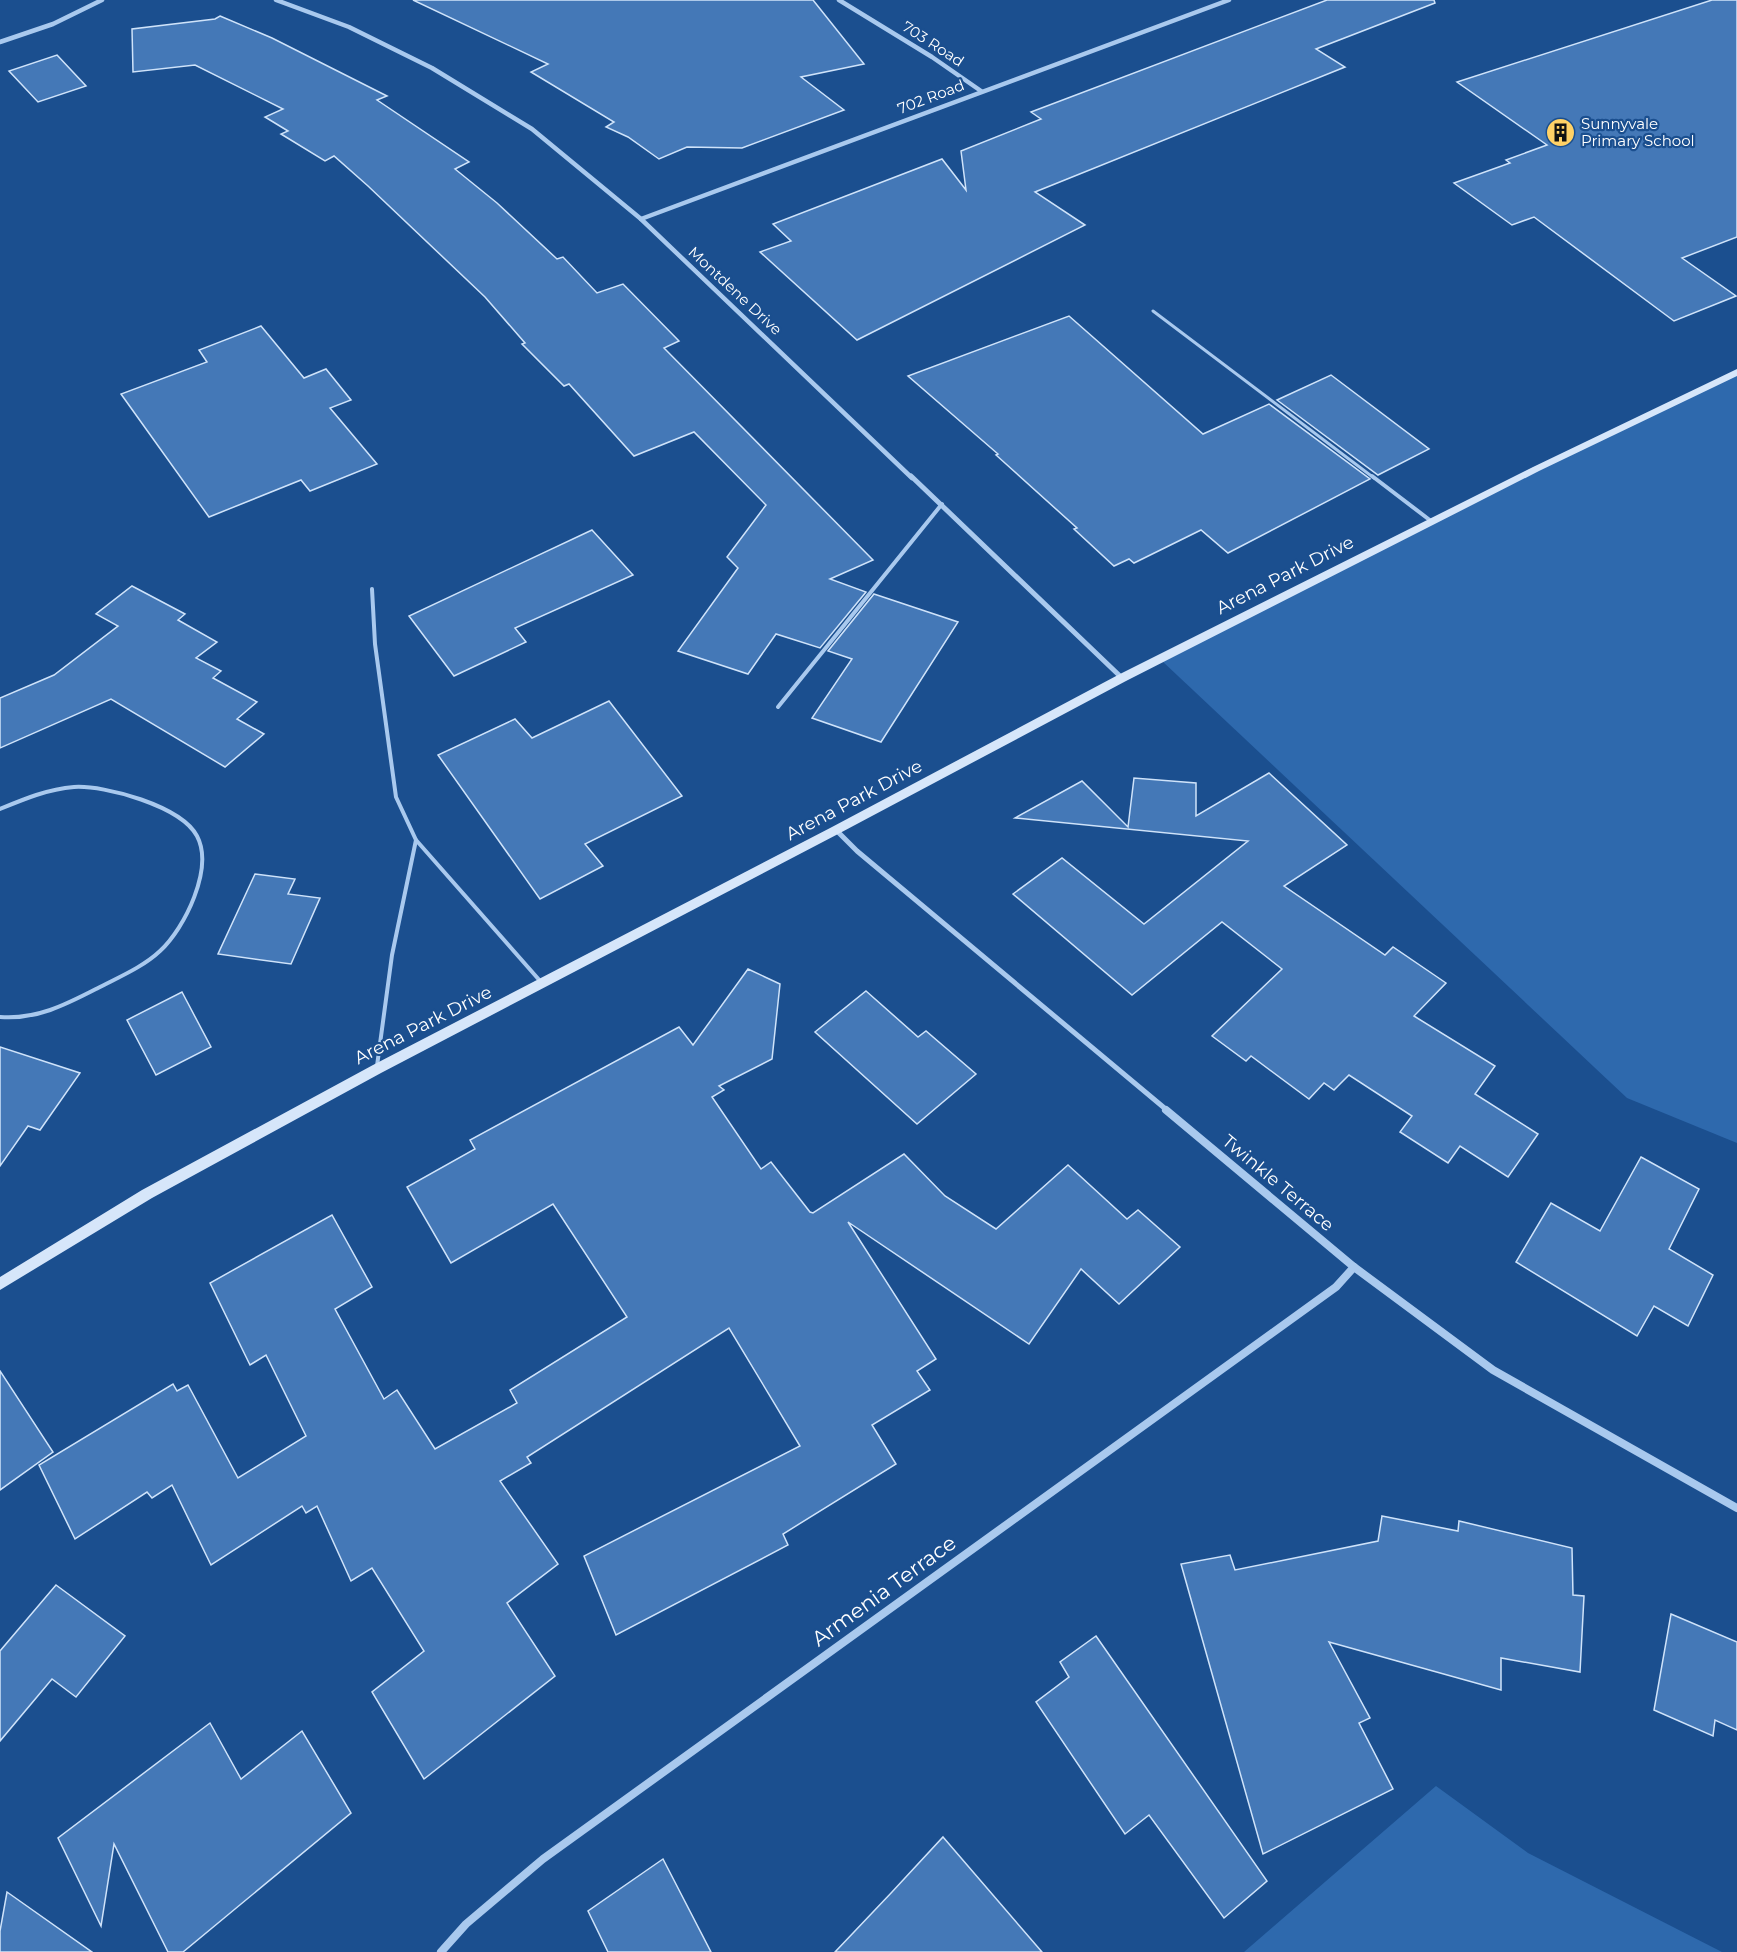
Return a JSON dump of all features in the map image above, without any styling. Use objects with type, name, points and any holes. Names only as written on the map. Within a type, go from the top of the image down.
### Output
[{"type":"street","points":[[0,42],[73,16],[102,0]]},
{"type":"street","name":"Montdene Drive","points":[[276,0],[350,27],[432,68],[532,129],[641,219],[1122,678]]},
{"type":"street","name":"703 Road","points":[[839,0],[932,57],[981,91]]},
{"type":"street","name":"702 Road","points":[[641,219],[1229,0]]},
{"type":"street","name":"Arena Park Drive","points":[[0,1284],[147,1194],[377,1069],[1122,678],[1431,521],[1737,372]]},
{"type":"street","name":"Twinkle Terrace","points":[[836,830],[866,858],[1354,1267],[1493,1370],[1737,1508]]},
{"type":"street","name":"Armenia Terrace","points":[[441,1952],[466,1924],[543,1859],[1336,1287],[1354,1267]]},
{"type":"lane","points":[[1153,311],[1431,521]]},
{"type":"lane","points":[[778,707],[942,504]]},
{"type":"lane","points":[[372,589],[375,644],[396,797],[416,840],[542,984]]},
{"type":"lane","points":[[0,809],[35,794],[53,790],[76,787],[114,793],[161,807],[180,818],[193,830],[202,846],[204,861],[199,885],[181,925],[166,946],[137,967],[61,1007],[32,1016],[0,1017]]},
{"type":"lane","points":[[377,1069],[392,955],[416,840]]},
{"type":"shaded area","points":[[1737,373],[1737,1143],[1627,1098],[1161,660],[1528,475]]},
{"type":"shaded area","points":[[1436,1786],[1528,1853],[1722,1952],[1244,1952]]},
{"type":"building","points":[[413,0],[813,0],[864,64],[801,77],[844,110],[742,148],[687,147],[659,159],[628,137],[606,127],[614,122],[531,72],[548,64]]},
{"type":"building","points":[[1327,0],[1434,0],[1435,3],[1316,49],[1345,67],[1035,192],[1085,225],[857,340],[760,252],[791,241],[773,224],[942,159],[966,190],[961,151],[1041,119],[1031,112]]},
{"type":"building","points":[[1712,0],[1737,0],[1737,237],[1682,258],[1736,296],[1674,321],[1534,217],[1512,225],[1454,183],[1510,163],[1506,160],[1547,145],[1457,82]]},
{"type":"building","points":[[220,16],[272,38],[387,96],[377,100],[469,162],[455,169],[497,203],[557,259],[563,257],[597,293],[623,284],[679,341],[664,348],[873,560],[830,579],[866,592],[820,648],[776,634],[748,674],[678,651],[738,568],[727,557],[766,505],[694,432],[634,456],[569,384],[564,386],[522,344],[525,343],[485,297],[368,186],[334,156],[325,161],[281,134],[288,131],[265,117],[283,109],[195,65],[133,72],[132,29],[215,19]]},
{"type":"building","points":[[57,55],[86,86],[38,102],[9,71]]},
{"type":"building","points":[[1069,316],[1203,434],[1269,404],[1370,479],[1228,553],[1201,530],[1134,563],[1129,559],[1114,566],[1074,529],[1077,528],[996,455],[998,454],[908,376]]},
{"type":"building","points":[[261,326],[304,378],[326,369],[351,400],[330,408],[377,464],[310,491],[301,480],[209,517],[121,394],[207,362],[199,350]]},
{"type":"building","points":[[1331,375],[1429,449],[1378,475],[1277,400]]},
{"type":"building","points":[[592,530],[633,575],[515,628],[526,642],[454,676],[409,616]]},
{"type":"building","points":[[132,586],[185,614],[178,620],[217,642],[196,658],[221,671],[213,678],[257,702],[237,719],[264,734],[225,767],[111,699],[0,748],[0,698],[54,675],[118,626],[96,614]]},
{"type":"building","points":[[874,594],[958,622],[881,742],[812,718],[852,659],[828,651]]},
{"type":"building","points":[[609,701],[682,796],[585,844],[603,866],[540,899],[438,755],[515,719],[532,738]]},
{"type":"building","points":[[1269,773],[1347,845],[1284,886],[1385,955],[1393,947],[1446,983],[1414,1016],[1495,1066],[1475,1094],[1538,1134],[1508,1177],[1460,1146],[1448,1163],[1400,1132],[1412,1116],[1349,1075],[1334,1090],[1324,1083],[1309,1099],[1251,1056],[1246,1061],[1212,1036],[1282,969],[1222,922],[1132,995],[1013,894],[1062,858],[1144,924],[1248,841],[1015,818],[1082,781],[1128,827],[1134,778],[1196,783],[1196,816]]},
{"type":"building","points":[[255,874],[295,879],[288,894],[320,898],[291,964],[218,954]]},
{"type":"building","points":[[748,969],[780,984],[772,1059],[719,1086],[724,1090],[712,1097],[761,1169],[771,1162],[810,1212],[813,1213],[904,1154],[945,1196],[996,1229],[1068,1165],[1127,1219],[1138,1210],[1180,1247],[1119,1304],[1081,1269],[1029,1344],[848,1222],[936,1359],[917,1371],[930,1390],[872,1425],[896,1464],[783,1534],[788,1545],[616,1635],[584,1556],[800,1446],[729,1328],[527,1457],[531,1463],[500,1481],[558,1564],[507,1603],[555,1676],[424,1779],[372,1692],[424,1651],[372,1568],[351,1581],[317,1506],[306,1513],[302,1506],[211,1565],[172,1485],[152,1498],[147,1492],[75,1539],[39,1465],[173,1384],[177,1391],[188,1385],[238,1478],[306,1436],[266,1355],[250,1365],[210,1283],[332,1215],[372,1287],[335,1309],[384,1399],[397,1390],[435,1449],[517,1403],[510,1390],[627,1317],[553,1204],[451,1263],[407,1187],[475,1149],[470,1140],[679,1027],[693,1045]]},
{"type":"building","points":[[866,991],[918,1037],[926,1031],[976,1074],[917,1124],[815,1032]]},
{"type":"building","points":[[182,992],[211,1047],[156,1075],[127,1020]]},
{"type":"building","points":[[0,1047],[80,1073],[40,1130],[28,1126],[0,1166]]},
{"type":"building","points":[[1641,1157],[1699,1189],[1669,1249],[1713,1275],[1688,1326],[1654,1306],[1637,1336],[1516,1262],[1551,1203],[1600,1231]]},
{"type":"building","points":[[0,1371],[53,1452],[0,1490]]},
{"type":"building","points":[[1382,1516],[1458,1531],[1459,1521],[1572,1548],[1573,1595],[1584,1596],[1580,1672],[1501,1658],[1501,1690],[1329,1642],[1370,1718],[1359,1723],[1393,1789],[1263,1854],[1181,1564],[1230,1555],[1235,1570],[1378,1541]]},
{"type":"building","points":[[56,1585],[125,1636],[76,1697],[52,1679],[0,1741],[0,1651]]},
{"type":"building","points":[[1671,1614],[1737,1642],[1737,1730],[1715,1720],[1713,1736],[1654,1710]]},
{"type":"building","points":[[1096,1636],[1267,1881],[1224,1918],[1149,1815],[1125,1834],[1036,1702],[1069,1677],[1060,1662]]},
{"type":"building","points":[[210,1723],[241,1779],[302,1731],[351,1813],[183,1952],[168,1952],[114,1844],[101,1926],[58,1838]]},
{"type":"building","points":[[943,1837],[1042,1952],[835,1952],[892,1892]]},
{"type":"building","points":[[663,1859],[711,1952],[608,1952],[588,1911]]},
{"type":"building","points":[[7,1892],[92,1952],[0,1952],[0,1931]]},
{"type":"place","name":"Sunnyvale Primary School","points":[[1560,133]]}]
